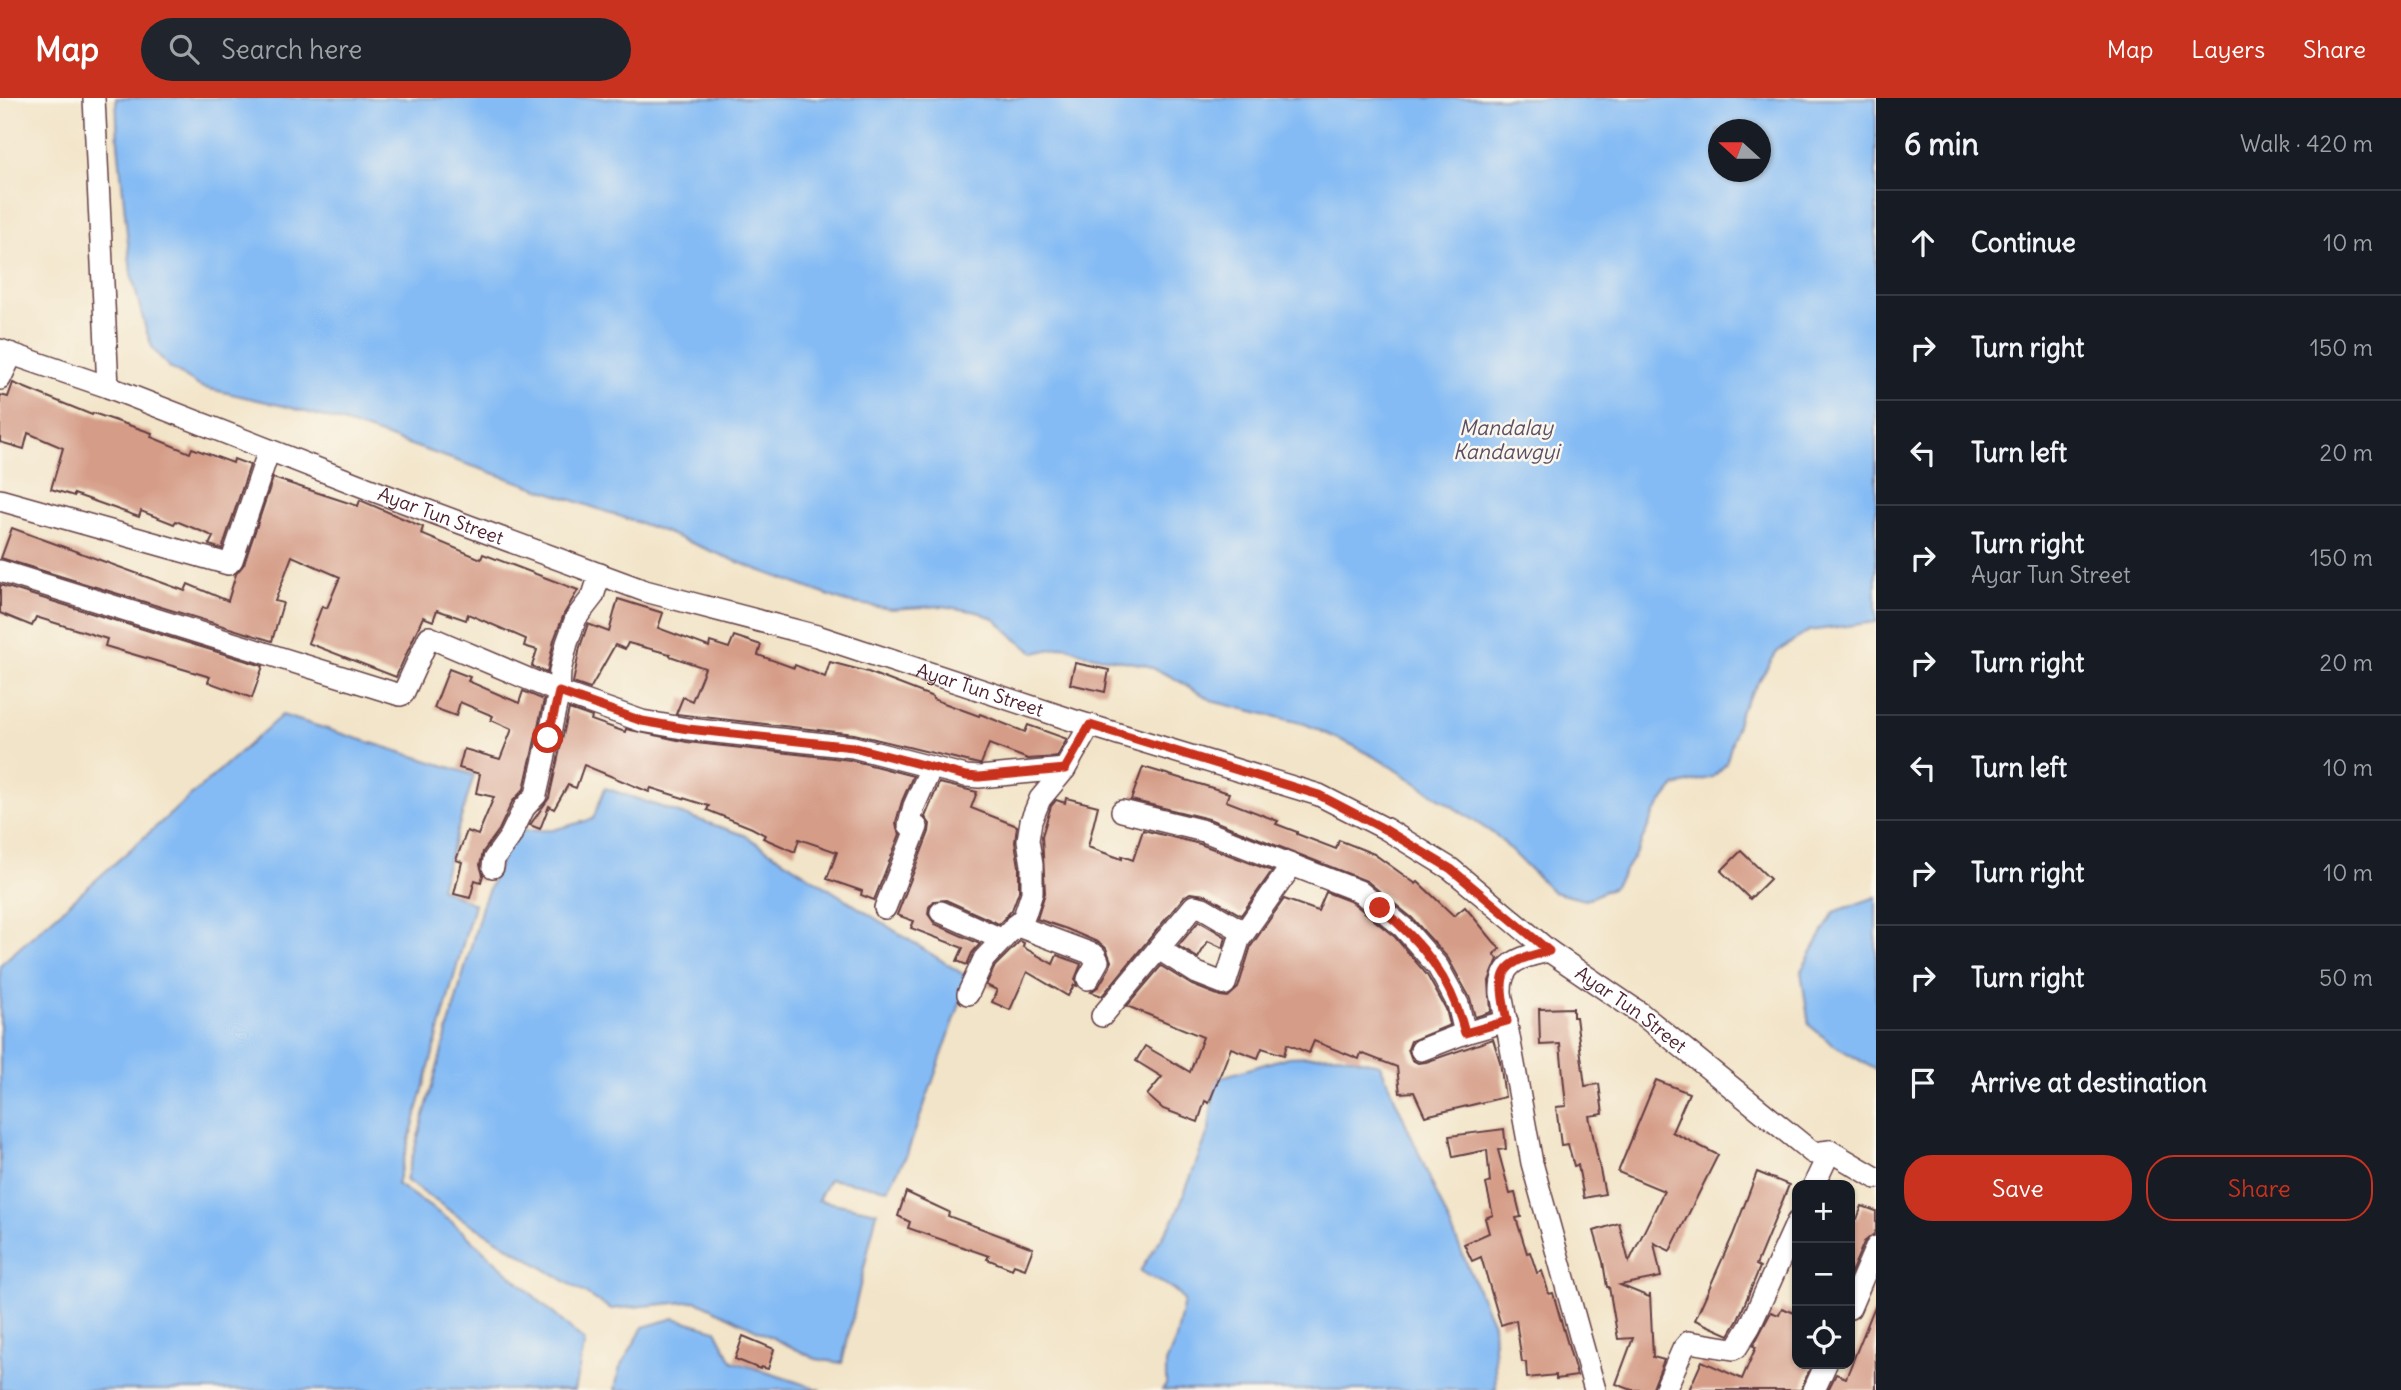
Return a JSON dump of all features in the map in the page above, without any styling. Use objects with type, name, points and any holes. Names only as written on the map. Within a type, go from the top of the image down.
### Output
[{"type":"street","points":[[94,98],[108,387]]},
{"type":"street","points":[[0,379],[6,352]]},
{"type":"street","name":"Ayar Tun Street","points":[[6,352],[108,387],[645,591],[817,636],[1090,725],[1319,795],[1386,830],[1451,869],[1549,951],[1640,1013],[1814,1153],[1830,1151],[1876,1178]]},
{"type":"street","points":[[0,500],[228,564],[232,560],[269,450]]},
{"type":"street","points":[[0,571],[401,695],[429,637],[559,692],[642,721],[688,729],[853,747],[931,768],[979,777],[1065,769]]},
{"type":"street","points":[[493,867],[494,859],[510,837],[524,808],[536,795],[559,692],[559,671],[567,643],[576,618],[593,596],[600,575]]},
{"type":"street","points":[[968,994],[978,968],[1024,917],[1032,892],[1028,840],[1031,821],[1040,799],[1065,769],[1090,725]]},
{"type":"street","points":[[886,908],[917,827],[909,825],[914,806],[931,768]]},
{"type":"street","points":[[1122,811],[1204,831],[1359,891],[1404,928],[1438,967],[1458,1004],[1465,1033]]},
{"type":"street","points":[[1159,949],[1197,973],[1225,984],[1239,940],[1292,865]]},
{"type":"street","points":[[1102,1016],[1194,906],[1203,908],[1244,932]]},
{"type":"street","points":[[941,912],[1095,955],[1098,961],[1088,979]]},
{"type":"street","points":[[1549,951],[1517,960],[1503,975],[1501,993],[1532,1163],[1595,1390]]},
{"type":"street","points":[[1421,1050],[1507,1021]]},
{"type":"street","points":[[1816,1180],[1830,1151]]},
{"type":"street","points":[[1665,1390],[1689,1342],[1737,1348],[1750,1326],[1792,1233]]},
{"type":"street","points":[[1851,1306],[1876,1247]]},
{"type":"street","points":[[1814,1390],[1824,1369]]},
{"type":"water","name":"Mandalay Kandawgyi","points":[[116,98],[1876,98],[1876,622],[1809,631],[1777,652],[1741,710],[1726,764],[1713,777],[1675,786],[1654,813],[1638,850],[1614,887],[1585,900],[1553,892],[1497,836],[1389,765],[1352,745],[1305,724],[1215,702],[1146,665],[1089,655],[1065,646],[1035,653],[995,619],[978,612],[942,606],[891,609],[846,602],[657,529],[346,423],[201,387],[169,367],[153,349],[131,273]]},
{"type":"water","points":[[282,715],[474,775],[440,888],[474,904],[397,1184],[452,1222],[585,1342],[574,1390],[0,1390],[0,965]]},
{"type":"water","points":[[605,788],[744,835],[969,978],[907,1154],[888,1189],[829,1179],[818,1200],[877,1212],[842,1363],[816,1359],[697,1301],[611,1309],[456,1215],[406,1180],[483,903],[514,831],[553,830],[593,819]]},
{"type":"water","points":[[1876,897],[1876,1070],[1832,1044],[1809,1025],[1801,971],[1834,912]]},
{"type":"water","points":[[1339,1055],[1380,1064],[1493,1324],[1496,1390],[1162,1390],[1166,1385],[1166,1363],[1176,1339],[1184,1301],[1170,1287],[1140,1271],[1175,1217],[1209,1130],[1215,1079],[1288,1057]]},
{"type":"water","points":[[674,1318],[716,1330],[732,1361],[821,1390],[615,1390],[619,1370],[643,1327]]},
{"type":"building","points":[[13,383],[92,415],[93,413],[152,433],[151,437],[190,453],[192,448],[233,463],[234,459],[250,465],[222,549],[209,545],[213,537],[176,521],[174,524],[141,511],[139,517],[74,494],[51,489],[63,448],[28,433],[24,449],[0,442],[0,395],[8,397]]},
{"type":"building","points":[[273,478],[358,506],[360,500],[423,527],[421,534],[481,559],[483,554],[578,590],[564,614],[554,640],[547,673],[532,666],[537,650],[524,646],[526,639],[468,614],[466,620],[437,610],[433,621],[423,617],[396,677],[308,643],[322,606],[327,608],[340,577],[292,556],[275,601],[283,603],[272,641],[1,558],[12,528],[185,591],[188,584],[228,601],[236,574],[244,564]]},
{"type":"building","points":[[0,585],[263,666],[252,698],[208,682],[210,677],[105,646],[107,639],[36,617],[32,626],[0,613]]},
{"type":"building","points":[[618,599],[663,613],[658,628],[709,647],[710,642],[729,648],[734,636],[761,645],[758,655],[794,668],[795,665],[825,677],[830,662],[868,672],[1025,732],[1028,725],[1067,739],[1057,757],[1028,759],[989,744],[979,764],[854,734],[676,714],[683,697],[692,701],[705,668],[670,654],[628,643],[625,649],[615,645],[590,689],[573,683],[588,624],[609,632]]},
{"type":"building","points":[[1075,663],[1109,670],[1105,692],[1070,684]]},
{"type":"building","points":[[449,669],[470,677],[468,681],[519,703],[523,691],[544,700],[524,789],[512,802],[499,830],[483,852],[480,865],[483,875],[481,882],[475,880],[470,898],[454,894],[462,862],[456,860],[467,831],[478,835],[494,797],[476,793],[480,774],[459,768],[464,749],[500,759],[512,729],[491,720],[493,716],[460,702],[456,716],[434,708]]},
{"type":"building","points":[[569,709],[625,732],[626,729],[687,742],[851,760],[913,776],[896,822],[900,834],[874,900],[861,895],[862,891],[827,879],[837,852],[799,839],[795,852],[763,838],[765,835],[752,828],[707,810],[709,806],[651,788],[649,792],[584,765],[576,788],[568,785],[554,809],[549,806],[540,829],[530,825],[549,798]]},
{"type":"building","points":[[1143,767],[1229,793],[1226,801],[1278,821],[1276,824],[1336,849],[1339,840],[1374,854],[1416,884],[1418,882],[1454,916],[1465,907],[1500,949],[1494,954],[1498,959],[1489,981],[1491,1012],[1475,1017],[1470,998],[1448,958],[1412,918],[1367,881],[1209,819],[1131,800]]},
{"type":"building","points":[[939,783],[977,792],[971,808],[1017,826],[1015,842],[1019,891],[1012,910],[999,924],[946,900],[934,901],[929,907],[928,914],[935,924],[980,944],[967,965],[957,961],[963,948],[911,928],[914,921],[897,915],[929,832],[930,824],[925,817]]},
{"type":"building","points":[[1066,798],[1098,806],[1088,847],[1133,860],[1143,830],[1200,844],[1272,871],[1241,915],[1206,895],[1190,893],[1184,897],[1102,996],[1091,992],[1099,986],[1110,967],[1111,961],[1106,948],[1067,929],[1037,919],[1045,893],[1042,836],[1051,806],[1056,800],[1065,803]]},
{"type":"building","points":[[1741,851],[1770,879],[1750,899],[1721,871]]},
{"type":"building","points":[[1326,892],[1352,902],[1395,937],[1427,975],[1446,1009],[1450,1025],[1411,1041],[1408,1049],[1412,1060],[1418,1063],[1426,1062],[1493,1039],[1500,1062],[1505,1097],[1425,1116],[1414,1092],[1400,1093],[1397,1067],[1361,1053],[1359,1059],[1314,1041],[1309,1053],[1287,1044],[1284,1055],[1262,1048],[1258,1058],[1231,1048],[1209,1103],[1205,1101],[1198,1122],[1163,1109],[1147,1095],[1162,1077],[1136,1061],[1145,1046],[1190,1072],[1203,1037],[1127,1006],[1161,966],[1192,985],[1228,997],[1238,988],[1251,946],[1284,899],[1318,911]]},
{"type":"building","points":[[1199,921],[1226,937],[1223,948],[1208,941],[1198,958],[1178,946]]},
{"type":"building","points":[[1020,941],[1024,943],[1023,947],[1053,964],[1057,955],[1081,964],[1075,979],[1077,986],[1074,985],[1068,996],[1027,972],[1010,1010],[992,1002],[997,990],[986,985],[995,966]]},
{"type":"building","points":[[1573,1008],[1585,1086],[1599,1084],[1603,1114],[1589,1116],[1605,1194],[1584,1198],[1578,1165],[1574,1166],[1568,1144],[1561,1145],[1556,1107],[1566,1106],[1560,1044],[1540,1045],[1539,1009]]},
{"type":"building","points":[[1656,1080],[1689,1093],[1672,1132],[1718,1155],[1670,1251],[1654,1243],[1661,1277],[1620,1285],[1649,1297],[1650,1294],[1653,1357],[1664,1360],[1652,1390],[1632,1390],[1616,1384],[1633,1338],[1618,1339],[1609,1287],[1594,1231],[1619,1223],[1629,1262],[1664,1191],[1618,1172]]},
{"type":"building","points":[[1504,1129],[1506,1149],[1498,1150],[1510,1194],[1515,1193],[1521,1217],[1516,1218],[1527,1253],[1530,1252],[1537,1273],[1542,1271],[1549,1294],[1553,1293],[1577,1376],[1556,1379],[1556,1375],[1527,1378],[1516,1320],[1501,1325],[1481,1257],[1472,1261],[1464,1244],[1489,1233],[1485,1218],[1493,1215],[1486,1184],[1490,1182],[1487,1150],[1453,1157],[1449,1136]]},
{"type":"building","points":[[1757,1172],[1789,1185],[1756,1265],[1760,1267],[1729,1335],[1695,1320],[1733,1235]]},
{"type":"building","points":[[906,1192],[949,1212],[948,1216],[1033,1248],[1025,1269],[1014,1265],[1012,1269],[987,1259],[989,1256],[908,1228],[910,1222],[898,1216]]},
{"type":"building","points":[[1862,1206],[1876,1211],[1876,1230],[1864,1242],[1855,1263],[1855,1218],[1857,1219]]},
{"type":"building","points":[[1875,1306],[1876,1390],[1828,1390],[1836,1374],[1846,1378],[1850,1369],[1855,1369],[1855,1356]]},
{"type":"building","points":[[1782,1308],[1792,1312],[1792,1369],[1810,1369],[1801,1390],[1689,1390],[1702,1361],[1742,1379],[1756,1347],[1753,1346],[1771,1312],[1779,1315]]},
{"type":"building","points":[[743,1336],[774,1349],[768,1369],[760,1369],[735,1359]]},
{"type":"route","points":[[548,738],[559,692],[642,721],[688,729],[853,747],[931,768],[979,777],[1065,769],[1090,725],[1319,795],[1386,830],[1451,869],[1549,951],[1517,960],[1503,975],[1501,993],[1507,1021],[1465,1033],[1458,1004],[1438,967],[1404,928],[1380,908]]}]
